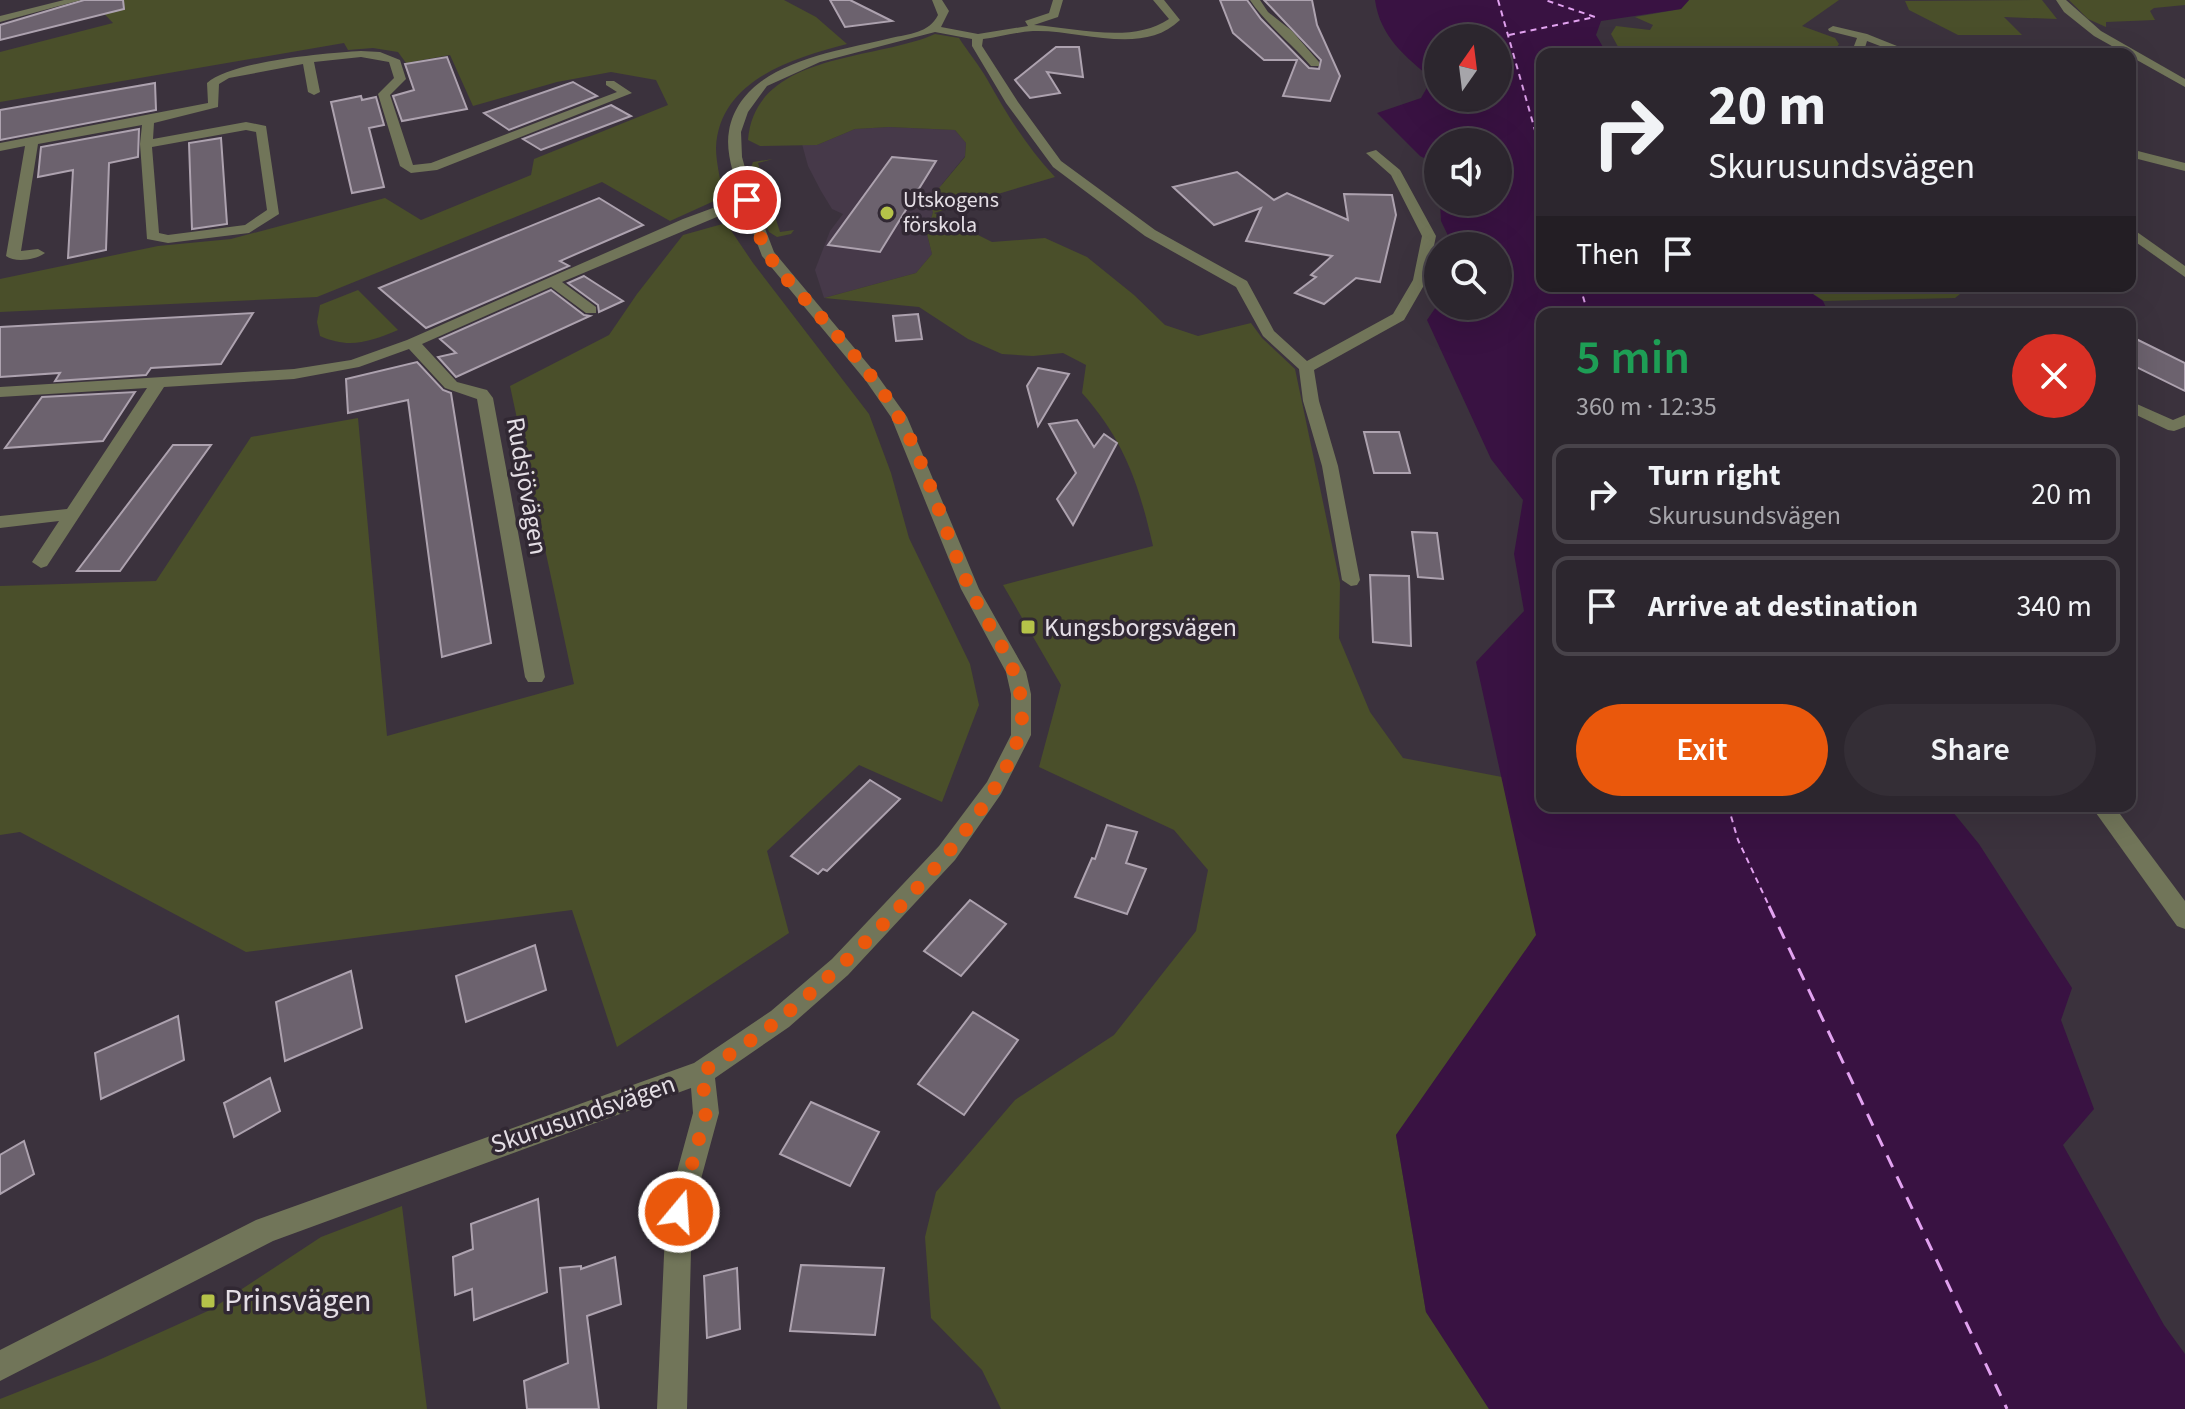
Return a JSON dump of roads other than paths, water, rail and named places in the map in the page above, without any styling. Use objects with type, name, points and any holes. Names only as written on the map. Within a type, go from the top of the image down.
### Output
[{"type":"street","points":[[0,19],[76,0]]},
{"type":"street","points":[[937,0],[944,11],[934,29],[982,35],[1034,28],[1130,36],[1159,31],[1187,12]]},
{"type":"street","points":[[982,35],[1047,20],[1054,15],[1058,0]]},
{"type":"street","points":[[1158,0],[1175,20]]},
{"type":"street","points":[[1255,0],[1264,14],[1288,33],[1315,64]]},
{"type":"street","points":[[2061,0],[2077,20],[2124,48]]},
{"type":"street","name":"Skurusundsvägen","points":[[0,1366],[266,1230],[702,1072],[780,1019],[830,975],[938,863],[994,788],[1021,735],[1022,713],[1016,672],[970,589],[899,417],[872,378],[767,253],[739,175],[735,132],[742,112],[763,84],[816,60],[910,38],[934,29]]},
{"type":"street","points":[[1833,29],[1895,48]]},
{"type":"street","points":[[982,35],[977,46],[996,73],[1004,91],[1057,164],[1150,233],[1242,284],[1268,333],[1306,368],[1311,401],[1333,481],[1351,580]]},
{"type":"street","points":[[1859,48],[1863,36]]},
{"type":"street","points":[[0,147],[214,105],[213,83],[216,79],[362,52],[387,55],[394,60],[400,79],[384,94],[406,166],[411,169],[433,167],[626,93],[610,83]]},
{"type":"street","points":[[2136,55],[2185,84]]},
{"type":"street","points":[[2136,59],[2144,60]]},
{"type":"street","points":[[308,61],[314,92]]},
{"type":"street","points":[[146,144],[246,126],[262,129],[274,211],[249,229],[168,239],[152,236],[146,144],[148,120]]},
{"type":"street","points":[[32,142],[13,256],[38,253]]},
{"type":"street","points":[[1306,368],[1399,317],[1420,280],[1429,236],[1396,173],[1372,153]]},
{"type":"street","points":[[2136,155],[2185,167]]},
{"type":"street","points":[[0,392],[294,374],[354,364],[412,343],[551,281],[747,200]]},
{"type":"street","points":[[2136,236],[2185,273]]},
{"type":"street","points":[[551,281],[591,310]]},
{"type":"street","name":"Rudsjövägen","points":[[412,343],[451,385],[481,393],[485,398],[535,677]]},
{"type":"street","points":[[41,562],[159,382]]},
{"type":"street","points":[[2136,410],[2145,415],[2180,423]]},
{"type":"street","points":[[0,522],[73,514]]},
{"type":"street","points":[[2106,812],[2185,919]]},
{"type":"street","points":[[672,1409],[679,1212],[706,1113],[702,1072]]},
{"type":"place","name":"Utskogens förskola","points":[[887,213]]},
{"type":"place","name":"Kungsborgsvägen","points":[[1028,627]]},
{"type":"place","name":"Prinsvägen","points":[[208,1301]]}]
